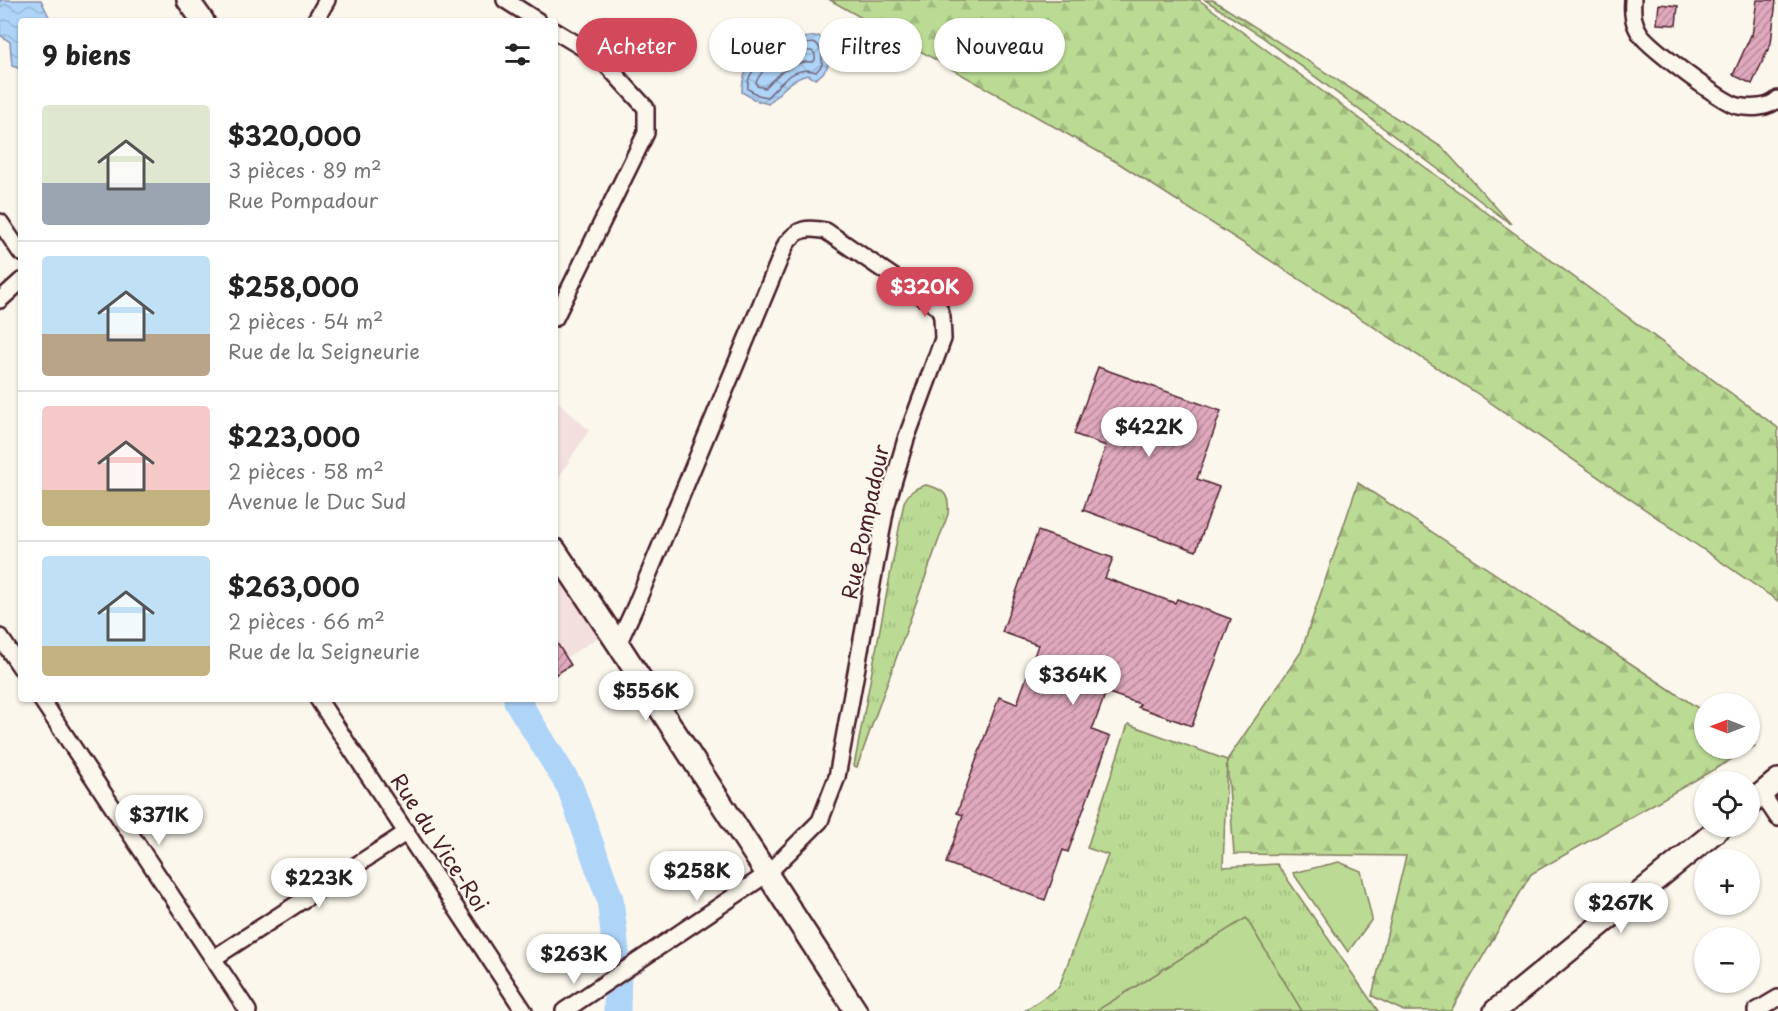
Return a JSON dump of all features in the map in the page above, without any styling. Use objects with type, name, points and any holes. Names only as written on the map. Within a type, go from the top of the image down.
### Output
[{"type":"street","points":[[188,0],[201,18]]},
{"type":"street","points":[[317,18],[327,0]]},
{"type":"street","points":[[505,0],[515,15]]},
{"type":"street","points":[[1633,0],[1632,18],[1641,34],[1654,49],[1717,95],[1737,106],[1755,108],[1773,104],[1778,99]]},
{"type":"street","points":[[558,33],[600,58],[646,108],[647,122],[646,133],[558,312]]},
{"type":"street","points":[[0,222],[18,249]]},
{"type":"street","name":"Rue Pompadour","points":[[618,644],[786,244],[794,234],[813,228],[826,231],[939,308],[942,317],[943,339],[906,438],[886,507],[837,777],[820,821],[767,874]]},
{"type":"street","points":[[0,300],[18,284]]},
{"type":"street","points":[[558,554],[856,1011]]},
{"type":"street","points":[[0,637],[18,664]]},
{"type":"street","points":[[43,702],[248,1011]]},
{"type":"street","name":"Rue du Vice-Roi","points":[[320,702],[524,1011]]},
{"type":"street","points":[[1760,795],[1778,780]]},
{"type":"street","points":[[1760,803],[1778,818]]},
{"type":"street","points":[[214,958],[407,832]]},
{"type":"street","points":[[1495,1011],[1709,837]]},
{"type":"street","points":[[564,1011],[767,874]]},
{"type":"street","points":[[1756,1011],[1778,998]]},
{"type":"shaded area","points":[[558,402],[589,430],[558,478]]},
{"type":"shaded area","points":[[558,555],[608,631],[558,663]]},
{"type":"green space","points":[[830,0],[1199,0],[1778,428],[1778,601],[1475,392],[1120,164],[957,72],[1065,72],[1065,18],[934,18],[934,59],[922,52],[922,18],[862,18]]},
{"type":"green space","points":[[1205,0],[1213,0],[1443,148],[1511,224],[1261,36]]},
{"type":"green space","points":[[1358,483],[1694,705],[1694,759],[1732,759],[1711,771],[1694,771],[1694,781],[1531,874],[1451,1011],[1404,1011],[1372,996],[1406,856],[1234,854],[1227,760],[1301,652]]},
{"type":"green space","points":[[926,485],[945,494],[948,514],[857,767],[854,766],[904,502],[913,491]]},
{"type":"green space","points":[[1128,724],[1227,760],[1223,867],[1277,864],[1378,1011],[1024,1011],[1059,987],[1108,855],[1087,848]]},
{"type":"green space","points":[[1339,862],[1361,871],[1372,919],[1348,952],[1293,873]]},
{"type":"green space","points":[[1246,918],[1302,1011],[1096,1011]]},
{"type":"water","points":[[0,0],[41,0],[50,18],[18,18],[18,68],[12,66],[10,42],[0,35]]},
{"type":"water","points":[[819,36],[819,72],[823,72],[815,79],[808,75],[796,80],[786,86],[768,104],[755,100],[742,92],[743,79],[746,72],[807,72],[807,37]]},
{"type":"building","points":[[1757,0],[1776,0],[1771,43],[1752,84],[1733,75],[1752,36]]},
{"type":"building","points":[[1659,4],[1678,6],[1676,25],[1657,24]]},
{"type":"building","points":[[1098,367],[1221,411],[1197,479],[1219,487],[1196,551],[1083,510],[1106,446],[1074,434]]},
{"type":"building","points":[[1038,531],[1113,558],[1105,578],[1175,603],[1177,599],[1231,619],[1192,726],[1138,707],[1140,704],[1106,692],[1092,730],[1110,737],[1068,852],[1063,850],[1045,900],[946,863],[963,815],[957,813],[999,697],[1017,704],[1038,645],[1002,632]]},
{"type":"building","points":[[558,645],[571,665],[558,673]]},
{"type":"waterway","points":[[518,702],[570,787],[610,899],[618,969],[617,1011]]}]
